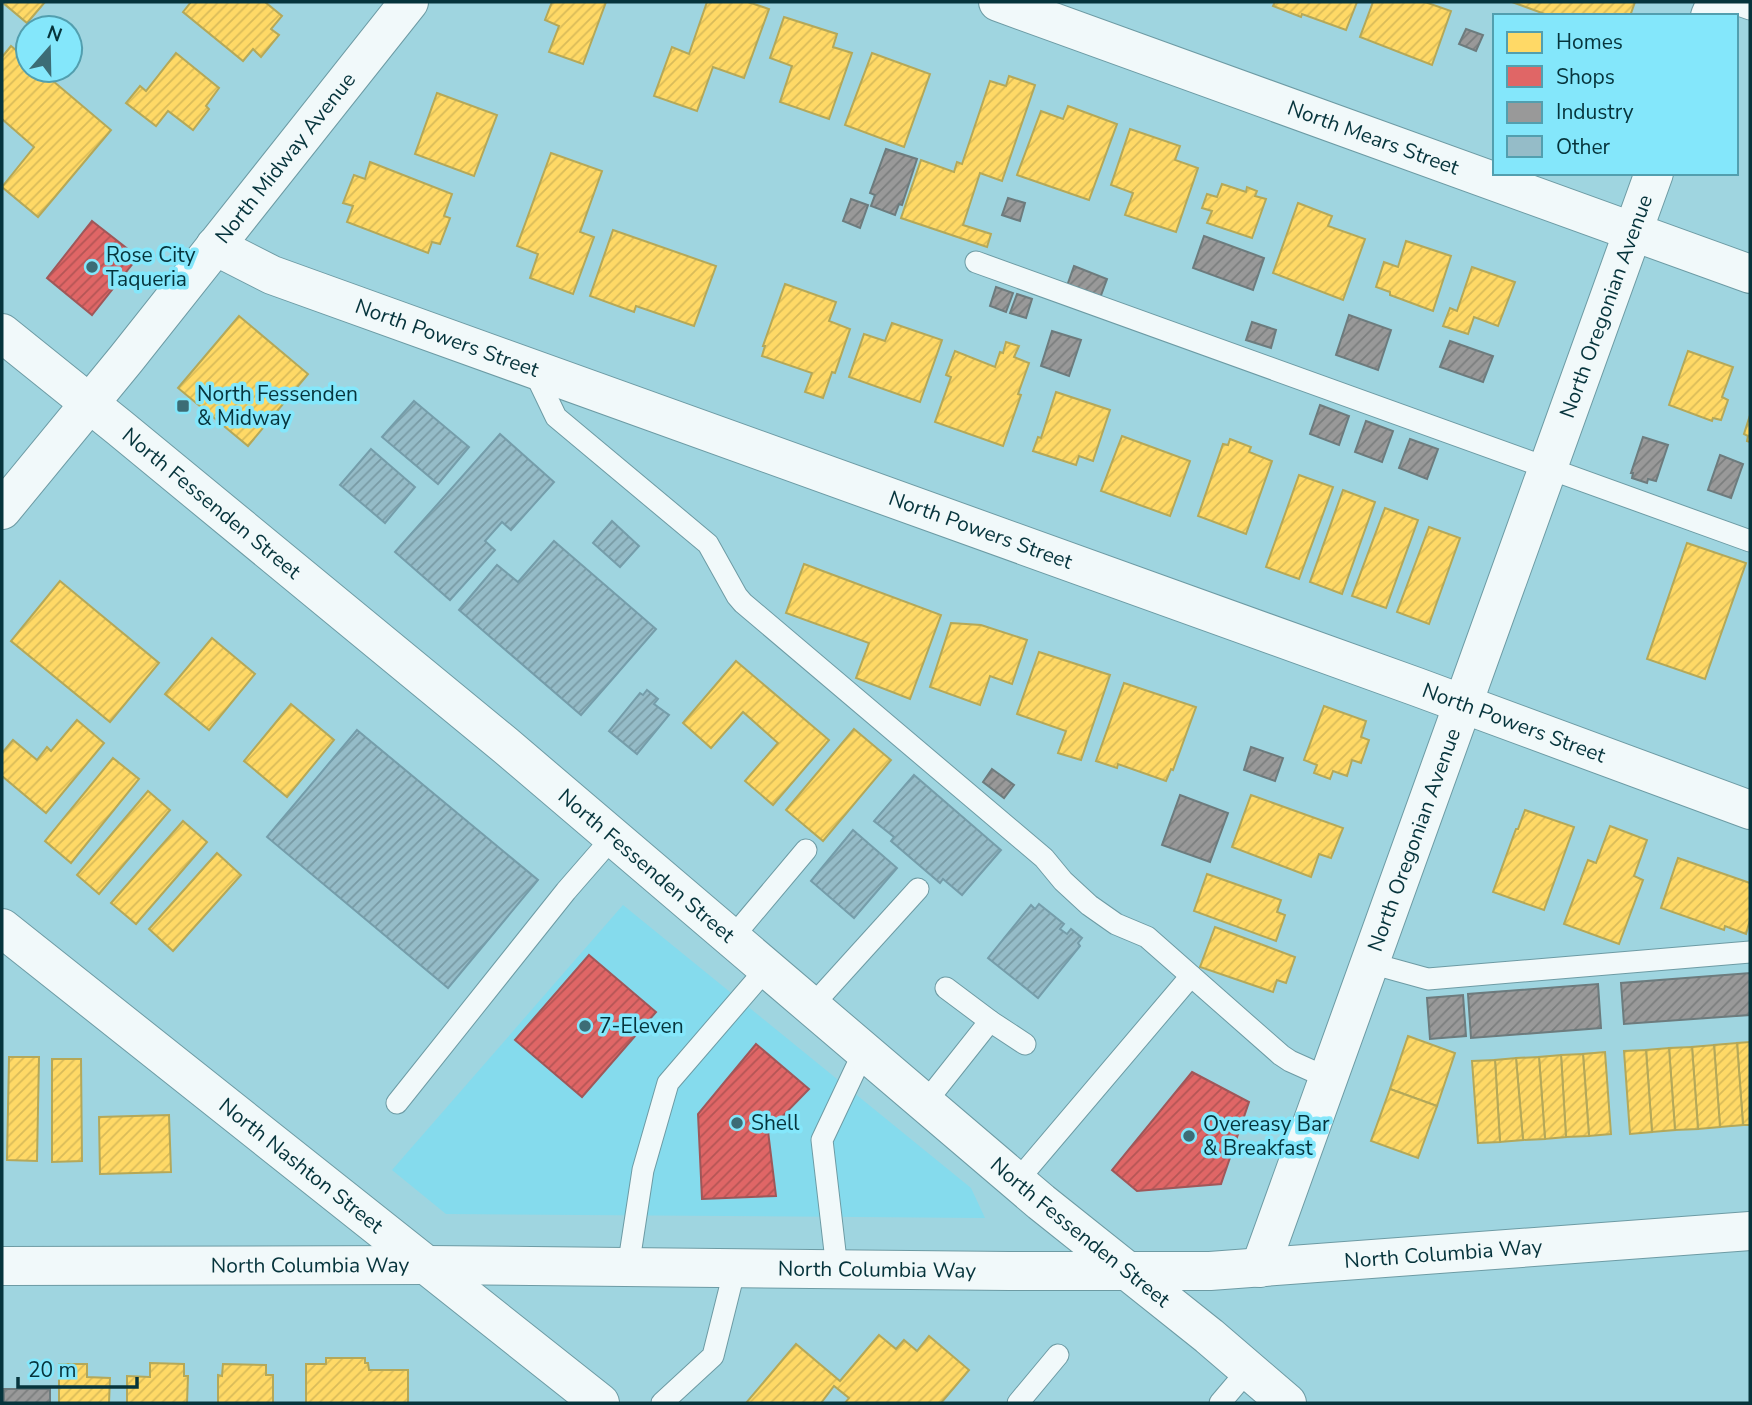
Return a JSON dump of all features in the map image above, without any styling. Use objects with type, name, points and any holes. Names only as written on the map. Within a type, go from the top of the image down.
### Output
[{"type":"street","name":"North Midway Avenue","points":[[2,510],[409,2]]},
{"type":"street","name":"North Mears Street","points":[[998,2],[1750,274]]},
{"type":"street","name":"North Oregonian Avenue","points":[[1260,1268],[1653,175]]},
{"type":"street","name":"North Powers Street","points":[[215,246],[272,275],[1750,810]]},
{"type":"street","name":"North Fessenden Street","points":[[2,333],[495,737],[1017,1181],[1287,1403]]},
{"type":"street","name":"North Nashton Street","points":[[2,928],[600,1403]]},
{"type":"street","name":"North Columbia Way","points":[[2,1266],[426,1265],[1210,1271],[1750,1231]]},
{"type":"lane","points":[[1730,2],[1750,9]]},
{"type":"lane","points":[[976,262],[1750,541]]},
{"type":"lane","points":[[533,369],[556,417],[708,544],[743,603],[1044,858],[1063,881],[1089,905],[1116,924],[1147,937],[1281,1055],[1328,1077]]},
{"type":"lane","points":[[397,1103],[613,837]]},
{"type":"lane","points":[[732,938],[806,850]]},
{"type":"lane","points":[[811,1007],[918,889]]},
{"type":"lane","points":[[1370,963],[1428,979],[1750,952]]},
{"type":"lane","points":[[628,1268],[643,1170],[668,1083],[766,968]]},
{"type":"lane","points":[[1017,1181],[1191,976]]},
{"type":"lane","points":[[946,988],[1025,1044]]},
{"type":"lane","points":[[925,1103],[990,1021]]},
{"type":"lane","points":[[837,1269],[822,1140],[864,1051]]},
{"type":"lane","points":[[662,1403],[713,1356],[734,1268]]},
{"type":"lane","points":[[1018,1403],[1058,1355]]},
{"type":"lane","points":[[1220,1403],[1248,1370]]},
{"type":"shaded area","points":[[623,905],[971,1188],[985,1218],[446,1214],[392,1170]]},
{"type":"building: Homes","points":[[2,2],[45,2],[35,14],[16,14]]},
{"type":"building: Homes","points":[[191,2],[265,2],[282,16],[271,29],[279,35],[261,57],[253,49],[243,61],[183,12]]},
{"type":"building: Homes","points":[[552,2],[606,2],[583,64],[549,52],[559,26],[545,20]]},
{"type":"building: Homes","points":[[707,2],[748,2],[769,9],[744,78],[713,67],[697,111],[654,96],[672,47],[689,54]]},
{"type":"building: Homes","points":[[1275,2],[1357,2],[1346,30],[1273,6]]},
{"type":"building: Homes","points":[[1373,2],[1425,2],[1451,11],[1432,65],[1360,37]]},
{"type":"building: Homes","points":[[1512,2],[1635,2],[1631,14],[1545,14]]},
{"type":"building: Homes","points":[[784,17],[837,34],[833,47],[852,53],[829,119],[780,102],[792,66],[770,58]]},
{"type":"building: Homes","points":[[11,46],[14,48],[14,84],[57,84],[111,130],[38,217],[2,187],[34,147],[2,119],[2,57]]},
{"type":"building: Homes","points":[[176,53],[219,88],[206,106],[209,109],[193,130],[168,111],[156,126],[126,103],[140,86],[146,91]]},
{"type":"building: Homes","points":[[872,53],[930,74],[904,147],[845,125]]},
{"type":"building: Homes","points":[[1009,76],[1035,85],[1002,181],[980,173],[963,225],[991,234],[987,247],[901,218],[921,160],[954,172],[957,162],[962,164],[990,81],[1006,86]]},
{"type":"building: Homes","points":[[437,93],[497,115],[474,176],[415,154]]},
{"type":"building: Homes","points":[[1068,106],[1117,124],[1089,200],[1017,175],[1041,111],[1063,119]]},
{"type":"building: Homes","points":[[1130,129],[1180,146],[1175,160],[1198,168],[1176,232],[1125,215],[1133,193],[1111,185]]},
{"type":"building: Homes","points":[[551,153],[602,171],[580,232],[594,237],[573,294],[530,278],[538,254],[517,246]]},
{"type":"building: Homes","points":[[370,162],[452,194],[444,216],[450,218],[440,244],[432,242],[428,253],[347,222],[353,206],[343,203],[354,175],[365,179]]},
{"type":"building: Homes","points":[[1222,184],[1246,192],[1247,187],[1257,191],[1255,196],[1266,199],[1252,238],[1207,223],[1212,211],[1202,208],[1207,194],[1217,197]]},
{"type":"building: Homes","points":[[1298,203],[1332,216],[1328,226],[1365,239],[1343,300],[1273,273]]},
{"type":"building: Homes","points":[[613,230],[716,266],[694,326],[636,306],[634,312],[590,296]]},
{"type":"building: Homes","points":[[1406,241],[1451,256],[1433,311],[1376,287],[1384,262],[1398,267]]},
{"type":"building: Homes","points":[[1472,267],[1515,282],[1498,326],[1474,317],[1468,334],[1443,326],[1450,308],[1457,311]]},
{"type":"building: Homes","points":[[785,284],[836,302],[829,321],[850,329],[823,398],[805,392],[812,373],[762,356]]},
{"type":"building: Homes","points":[[239,316],[308,374],[248,446],[178,388]]},
{"type":"building: Homes","points":[[892,323],[942,340],[920,402],[849,377],[864,334],[885,341]]},
{"type":"building: Homes","points":[[1006,342],[1019,346],[1014,357],[1029,363],[1003,446],[935,422],[951,377],[946,375],[955,351],[995,367]]},
{"type":"building: Homes","points":[[1688,351],[1733,367],[1722,397],[1728,400],[1721,420],[1713,418],[1712,421],[1669,405]]},
{"type":"building: Homes","points":[[1056,392],[1110,410],[1093,461],[1079,456],[1076,465],[1033,451],[1038,437],[1041,438]]},
{"type":"building: Homes","points":[[1750,415],[1750,442],[1744,434]]},
{"type":"building: Homes","points":[[1122,436],[1190,461],[1170,516],[1101,491]]},
{"type":"building: Homes","points":[[1230,439],[1251,447],[1249,452],[1272,461],[1246,534],[1198,516],[1223,444],[1228,445]]},
{"type":"building: Homes","points":[[1299,475],[1333,487],[1299,579],[1266,567]]},
{"type":"building: Homes","points":[[1343,490],[1375,502],[1342,594],[1310,582]]},
{"type":"building: Homes","points":[[1385,508],[1418,520],[1386,608],[1352,596]]},
{"type":"building: Homes","points":[[1429,527],[1460,538],[1429,624],[1397,612]]},
{"type":"building: Homes","points":[[1687,543],[1746,563],[1705,679],[1647,659]]},
{"type":"building: Homes","points":[[804,564],[941,615],[910,699],[856,678],[869,643],[786,613]]},
{"type":"building: Homes","points":[[60,581],[159,663],[110,722],[11,641]]},
{"type":"building: Homes","points":[[951,623],[981,625],[1027,640],[1012,684],[990,676],[980,705],[930,687]]},
{"type":"building: Homes","points":[[212,638],[255,674],[209,730],[165,694]]},
{"type":"building: Homes","points":[[1039,652],[1110,675],[1081,760],[1058,753],[1066,731],[1017,714]]},
{"type":"building: Homes","points":[[736,661],[829,740],[773,805],[745,781],[778,743],[743,712],[711,748],[683,723]]},
{"type":"building: Homes","points":[[1124,683],[1196,707],[1173,770],[1171,769],[1166,781],[1118,764],[1117,768],[1096,761]]},
{"type":"building: Homes","points":[[291,704],[334,740],[287,797],[244,761]]},
{"type":"building: Homes","points":[[1324,706],[1366,721],[1361,737],[1369,740],[1361,763],[1352,760],[1347,776],[1333,771],[1330,779],[1314,773],[1317,765],[1304,760]]},
{"type":"building: Homes","points":[[77,720],[104,743],[46,813],[2,776],[2,753],[13,740],[37,760],[47,747],[51,751]]},
{"type":"building: Homes","points":[[854,729],[891,760],[823,841],[786,810]]},
{"type":"building: Homes","points":[[113,758],[139,779],[71,863],[45,841]]},
{"type":"building: Homes","points":[[148,791],[170,810],[99,894],[77,875]]},
{"type":"building: Homes","points":[[1251,795],[1343,828],[1331,858],[1319,854],[1311,877],[1232,847]]},
{"type":"building: Homes","points":[[1525,810],[1574,827],[1544,910],[1493,892]]},
{"type":"building: Homes","points":[[183,821],[207,842],[136,924],[111,903]]},
{"type":"building: Homes","points":[[1610,826],[1647,840],[1634,876],[1643,880],[1619,944],[1564,924],[1588,860],[1596,863]]},
{"type":"building: Homes","points":[[217,853],[241,875],[173,951],[149,929]]},
{"type":"building: Homes","points":[[1678,858],[1750,883],[1750,920],[1746,934],[1725,926],[1724,930],[1661,908]]},
{"type":"building: Homes","points":[[1207,874],[1281,900],[1277,912],[1285,915],[1276,941],[1194,911]]},
{"type":"building: Homes","points":[[1215,927],[1295,957],[1286,983],[1277,980],[1273,992],[1200,967]]},
{"type":"building: Homes","points":[[1408,1036],[1455,1053],[1437,1106],[1390,1089]]},
{"type":"building: Homes","points":[[1750,1042],[1750,1125],[1743,1125],[1737,1043]]},
{"type":"building: Homes","points":[[1737,1043],[1743,1125],[1720,1127],[1714,1045]]},
{"type":"building: Homes","points":[[1714,1045],[1720,1127],[1698,1129],[1692,1047]]},
{"type":"building: Homes","points":[[1692,1047],[1698,1129],[1675,1130],[1669,1048]]},
{"type":"building: Homes","points":[[1669,1048],[1675,1130],[1652,1132],[1646,1050]]},
{"type":"building: Homes","points":[[1646,1050],[1652,1132],[1630,1134],[1624,1051]]},
{"type":"building: Homes","points":[[1605,1052],[1611,1134],[1589,1136],[1583,1054]]},
{"type":"building: Homes","points":[[1583,1054],[1589,1136],[1566,1137],[1561,1055]]},
{"type":"building: Homes","points":[[1561,1055],[1566,1137],[1545,1139],[1539,1057]]},
{"type":"building: Homes","points":[[9,1057],[39,1057],[37,1161],[7,1160]]},
{"type":"building: Homes","points":[[1539,1057],[1545,1139],[1523,1140],[1516,1058]]},
{"type":"building: Homes","points":[[1516,1058],[1523,1140],[1500,1142],[1495,1060]]},
{"type":"building: Homes","points":[[52,1059],[81,1059],[82,1161],[52,1162]]},
{"type":"building: Homes","points":[[1495,1060],[1500,1142],[1478,1143],[1472,1061]]},
{"type":"building: Homes","points":[[1390,1089],[1437,1106],[1418,1158],[1371,1141]]},
{"type":"building: Homes","points":[[169,1115],[171,1172],[100,1174],[99,1117]]},
{"type":"building: Homes","points":[[879,1335],[896,1349],[904,1340],[917,1351],[929,1336],[969,1370],[941,1403],[845,1403],[849,1398],[834,1386],[821,1403],[746,1403],[796,1344],[840,1381]]},
{"type":"building: Homes","points":[[326,1358],[365,1358],[369,1370],[408,1370],[408,1403],[306,1403],[306,1364],[326,1364]]},
{"type":"building: Homes","points":[[150,1363],[184,1364],[184,1376],[188,1376],[187,1403],[127,1403],[127,1376],[150,1377]]},
{"type":"building: Homes","points":[[59,1364],[87,1364],[87,1377],[110,1378],[109,1403],[59,1403]]},
{"type":"building: Homes","points":[[223,1364],[266,1365],[266,1375],[273,1375],[273,1403],[218,1403],[218,1375],[222,1376]]},
{"type":"building: Shops","name":"Rose City Taqueria","points":[[92,221],[138,257],[92,315],[47,278]]},
{"type":"building: Shops","name":"7-Eleven","points":[[589,955],[656,1012],[582,1097],[515,1040]]},
{"type":"building: Shops","name":"Shell","points":[[756,1044],[809,1089],[768,1131],[776,1196],[702,1199],[698,1114]]},
{"type":"building: Shops","name":"Overeasy Bar & Breakfast","points":[[1192,1072],[1249,1102],[1221,1184],[1137,1191],[1112,1170]]},
{"type":"building: Industry","points":[[1466,29],[1483,35],[1476,51],[1459,44]]},
{"type":"building: Industry","points":[[886,149],[917,159],[902,205],[899,204],[895,215],[871,206],[875,195],[870,193]]},
{"type":"building: Industry","points":[[1008,198],[1025,203],[1020,221],[1002,215]]},
{"type":"building: Industry","points":[[851,199],[868,205],[860,228],[843,221]]},
{"type":"building: Industry","points":[[1204,236],[1264,258],[1253,290],[1193,268]]},
{"type":"building: Industry","points":[[1074,266],[1107,279],[1100,298],[1067,286]]},
{"type":"building: Industry","points":[[996,287],[1013,293],[1006,312],[990,306]]},
{"type":"building: Industry","points":[[1017,294],[1032,299],[1026,318],[1010,313]]},
{"type":"building: Industry","points":[[1349,315],[1391,330],[1378,370],[1336,355]]},
{"type":"building: Industry","points":[[1252,322],[1276,330],[1271,348],[1246,340]]},
{"type":"building: Industry","points":[[1052,331],[1081,340],[1069,376],[1041,366]]},
{"type":"building: Industry","points":[[1450,341],[1493,356],[1483,382],[1440,367]]},
{"type":"building: Industry","points":[[1320,405],[1349,416],[1339,445],[1310,434]]},
{"type":"building: Industry","points":[[1366,421],[1393,431],[1382,462],[1355,452]]},
{"type":"building: Industry","points":[[1643,437],[1668,445],[1656,481],[1648,479],[1647,483],[1632,478],[1631,473]]},
{"type":"building: Industry","points":[[1410,439],[1438,449],[1427,479],[1399,468]]},
{"type":"building: Industry","points":[[1720,455],[1743,464],[1731,498],[1708,490]]},
{"type":"building: Industry","points":[[1251,747],[1283,758],[1275,781],[1244,770]]},
{"type":"building: Industry","points":[[992,769],[1014,785],[1004,798],[983,782]]},
{"type":"building: Industry","points":[[1180,795],[1228,813],[1210,862],[1162,845]]},
{"type":"building: Industry","points":[[1750,973],[1750,1015],[1624,1024],[1621,983]]},
{"type":"building: Industry","points":[[1598,984],[1601,1028],[1471,1038],[1468,994]]},
{"type":"building: Industry","points":[[1463,995],[1466,1036],[1430,1039],[1427,998]]},
{"type":"building: Industry","points":[[4,1389],[50,1389],[50,1403],[4,1403]]},
{"type":"building: Other","points":[[414,401],[469,447],[438,484],[382,437]]},
{"type":"building: Other","points":[[500,434],[554,482],[511,530],[502,522],[485,541],[495,550],[450,600],[395,552]]},
{"type":"building: Other","points":[[371,449],[415,487],[385,523],[340,485]]},
{"type":"building: Other","points":[[612,521],[639,546],[620,567],[593,543]]},
{"type":"building: Other","points":[[554,541],[656,629],[581,715],[459,610],[497,565],[518,582]]},
{"type":"building: Other","points":[[647,690],[658,699],[654,704],[669,715],[637,754],[609,731],[640,693],[643,695]]},
{"type":"building: Other","points":[[357,730],[538,880],[448,988],[267,837]]},
{"type":"building: Other","points":[[914,775],[1001,850],[962,895],[943,879],[940,883],[891,841],[894,837],[874,821]]},
{"type":"building: Other","points":[[853,830],[897,868],[854,918],[811,881]]},
{"type":"building: Other","points":[[1039,904],[1064,924],[1060,929],[1067,934],[1071,929],[1082,938],[1078,943],[1080,946],[1038,998],[988,958],[1031,905],[1035,909]]},
{"type":"place","name":"Rose City Taqueria","points":[[92,267]]},
{"type":"place","name":"North Fessenden & Midway","points":[[183,406]]},
{"type":"place","name":"7-Eleven","points":[[585,1026]]},
{"type":"place","name":"Shell","points":[[737,1123]]},
{"type":"place","name":"Overeasy Bar & Breakfast","points":[[1189,1136]]}]
